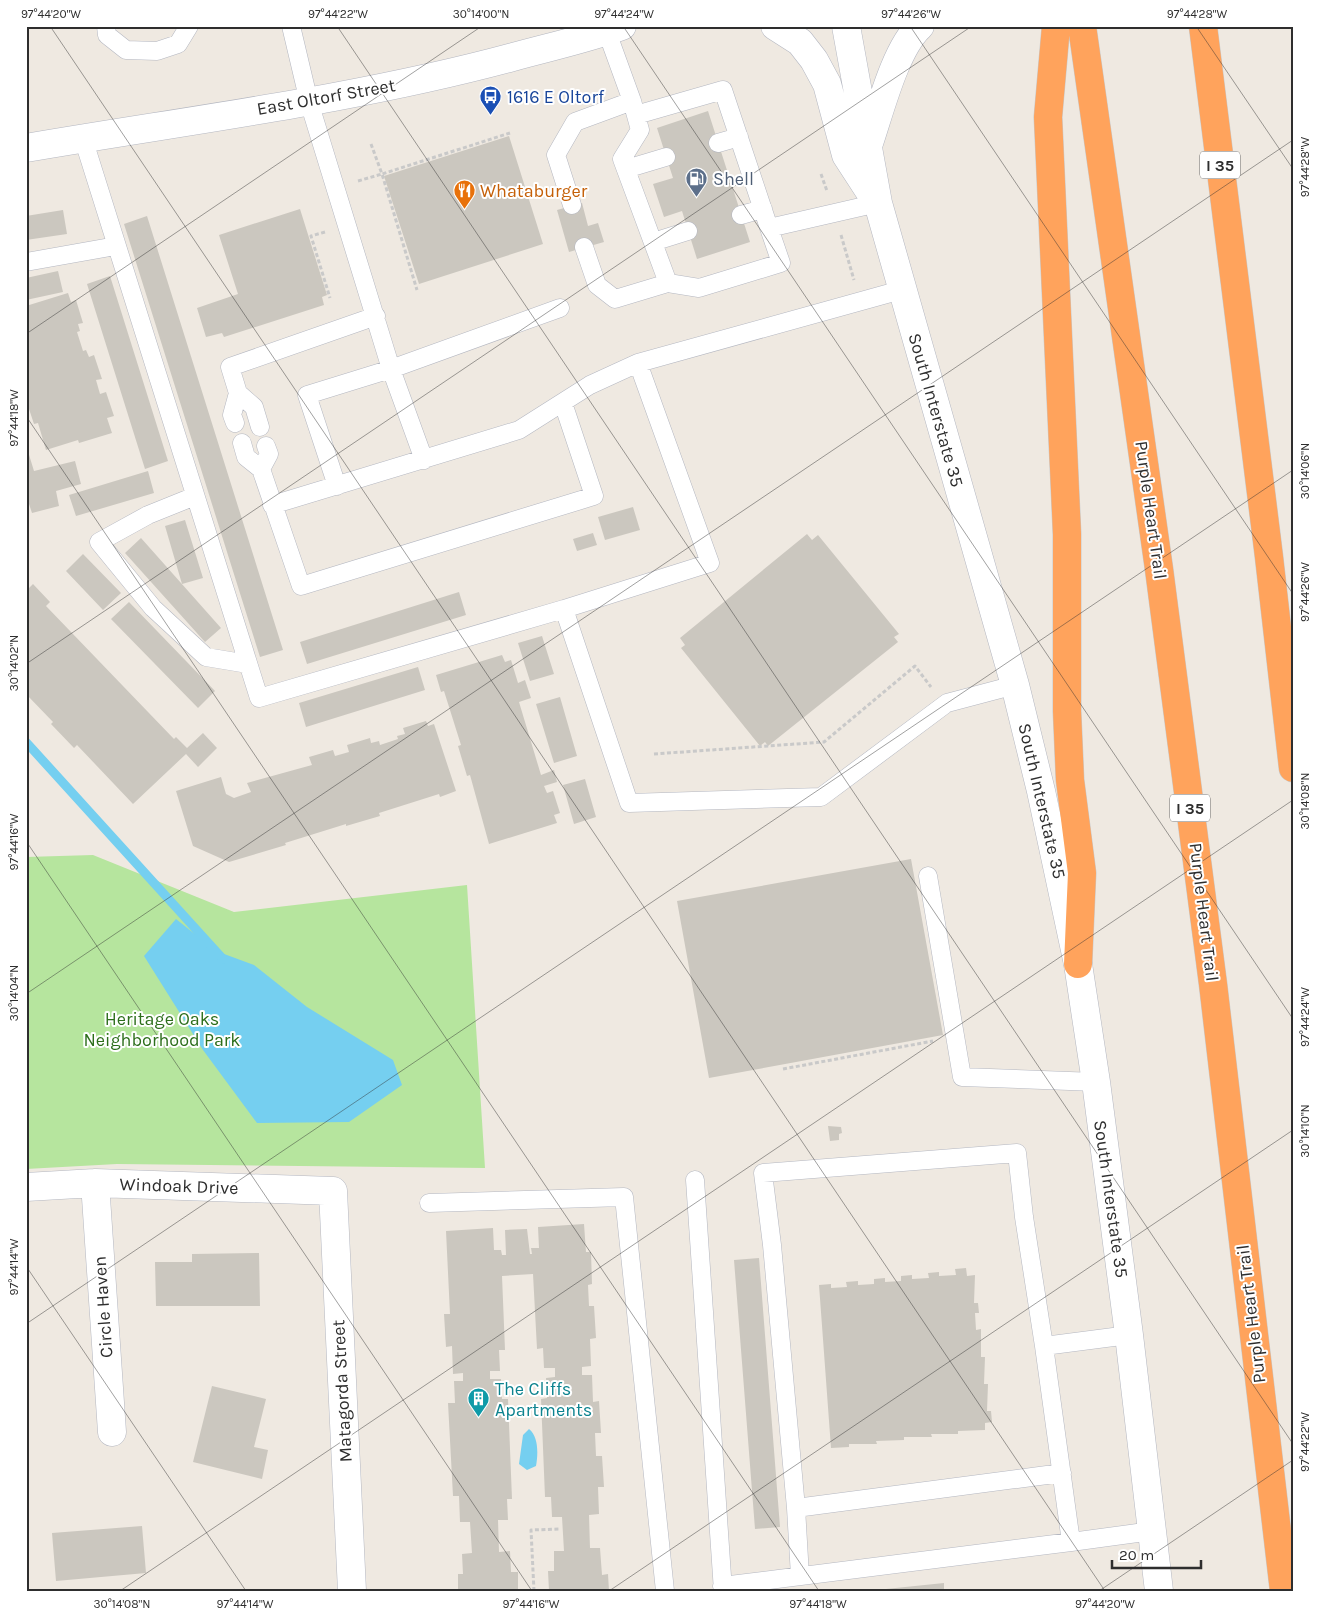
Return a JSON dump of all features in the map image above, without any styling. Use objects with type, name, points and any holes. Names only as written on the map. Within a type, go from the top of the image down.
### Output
[{"type":"highway","points":[[1056,26],[1048,116],[1067,534],[1068,740],[1070,780],[1082,874],[1078,964]]},
{"type":"highway","name":"Purple Heart Trail","points":[[1082,26],[1160,579],[1213,984],[1284,1591]]},
{"type":"highway","name":"I 35","points":[[1203,26],[1269,557],[1293,768]]},
{"type":"main road","points":[[775,26],[800,42],[814,60],[826,84],[846,155],[878,203]]},
{"type":"main road","name":"South Interstate 35","points":[[846,26],[878,203],[901,290],[1015,685],[1041,791],[1078,964],[1096,1082],[1129,1335],[1152,1531],[1153,1590]]},
{"type":"main road","points":[[868,146],[896,63],[914,31],[920,26]]},
{"type":"main road","name":"East Oltorf Street","points":[[26,148],[309,102],[455,72],[614,29]]},
{"type":"main road","name":"Windoak Drive","points":[[26,1187],[95,1183],[332,1190]]},
{"type":"main road","name":"Circle Haven","points":[[95,1183],[112,1432]]},
{"type":"main road","name":"Matagorda Street","points":[[332,1190],[352,1591]]},
{"type":"lane","points":[[106,26],[107,35],[126,50],[157,51],[178,44],[189,26]]},
{"type":"lane","points":[[291,26],[309,102],[391,369],[424,460]]},
{"type":"lane","points":[[614,29],[640,130],[622,159],[668,283]]},
{"type":"lane","points":[[572,205],[556,155],[575,122],[723,90],[781,263],[699,288],[668,283],[615,300],[597,285],[584,247]]},
{"type":"lane","points":[[718,143],[738,137]]},
{"type":"lane","points":[[83,138],[259,698],[564,609],[710,563],[638,363]]},
{"type":"lane","points":[[626,169],[666,157]]},
{"type":"lane","points":[[769,228],[878,203]]},
{"type":"lane","points":[[741,215],[763,209]]},
{"type":"lane","points":[[653,242],[688,231]]},
{"type":"lane","points":[[26,262],[116,246]]},
{"type":"lane","points":[[272,505],[519,430],[590,385],[638,363],[901,290]]},
{"type":"lane","points":[[337,486],[307,394],[391,369],[560,308]]},
{"type":"lane","points":[[260,426],[254,407],[238,393],[230,367],[376,316]]},
{"type":"lane","points":[[235,423],[232,415],[238,393]]},
{"type":"lane","points":[[242,443],[246,458],[261,469],[301,586],[594,496],[562,403]]},
{"type":"lane","points":[[261,469],[269,454],[266,446]]},
{"type":"lane","points":[[195,496],[148,515],[99,542],[154,608],[206,657],[248,664]]},
{"type":"lane","points":[[564,609],[629,803],[822,797],[945,705],[1015,685]]},
{"type":"lane","points":[[928,876],[962,1077],[1096,1082]]},
{"type":"lane","points":[[800,1576],[796,1508],[772,1245],[763,1173],[1017,1153],[1024,1217],[1071,1542]]},
{"type":"lane","points":[[695,1180],[722,1589],[800,1576],[1152,1531]]},
{"type":"lane","points":[[429,1203],[624,1197],[664,1591]]},
{"type":"lane","points":[[1044,1346],[1129,1335]]},
{"type":"lane","points":[[796,1508],[1062,1473]]},
{"type":"path","points":[[336,188],[510,132]]},
{"type":"path","points":[[371,144],[382,174],[416,290]]},
{"type":"path","points":[[330,298],[311,236],[348,225]]},
{"type":"path","points":[[841,237],[852,274]]},
{"type":"path","points":[[654,754],[824,742],[915,666],[945,705]]},
{"type":"path","points":[[783,1069],[938,1040]]},
{"type":"path","points":[[534,1591],[531,1530],[559,1529]]},
{"type":"green space","name":"Heritage Oaks Neighborhood Park","points":[[93,855],[234,912],[467,885],[485,1168],[117,1164],[26,1169],[26,857]]},
{"type":"water","points":[[176,919],[216,951],[254,965],[307,1007],[393,1060],[402,1085],[349,1122],[257,1123],[203,1050],[144,956]]},
{"type":"water","points":[[529,1429],[535,1437],[537,1457],[536,1466],[527,1470],[519,1464],[523,1435]]},
{"type":"building","name":"Shell","points":[[708,111],[750,242],[697,259],[682,211],[664,217],[653,184],[673,178],[657,128]]},
{"type":"building","name":"Whataburger","points":[[509,136],[543,244],[419,284],[384,176]]},
{"type":"building","points":[[582,203],[588,226],[598,223],[604,242],[569,252],[557,210]]},
{"type":"building","points":[[300,209],[327,295],[322,297],[324,305],[224,337],[222,333],[206,337],[197,308],[238,294],[219,235]]},
{"type":"building","points":[[63,210],[67,234],[26,240],[26,216]]},
{"type":"building","points":[[147,216],[283,650],[260,657],[124,224]]},
{"type":"building","points":[[58,271],[63,292],[26,300],[26,278]]},
{"type":"building","points":[[110,276],[168,461],[145,469],[87,284]]},
{"type":"building","points":[[68,293],[71,302],[76,300],[83,323],[78,324],[80,331],[77,332],[83,351],[86,350],[89,357],[94,355],[102,379],[96,380],[100,394],[106,392],[114,416],[107,418],[112,433],[79,443],[78,440],[46,450],[38,423],[34,424],[26,400],[26,306]]},
{"type":"building","points":[[26,445],[34,471],[75,461],[81,484],[56,491],[59,506],[32,513],[29,504],[26,505]]},
{"type":"building","points":[[148,471],[154,493],[76,516],[69,495]]},
{"type":"building","points":[[633,507],[640,530],[605,540],[598,517]]},
{"type":"building","points":[[185,520],[203,578],[182,584],[165,526]]},
{"type":"building","points":[[593,533],[597,545],[577,551],[573,539]]},
{"type":"building","points":[[807,534],[812,540],[818,535],[899,634],[894,637],[898,642],[768,746],[765,742],[760,746],[681,648],[685,645],[680,638]]},
{"type":"building","points":[[141,538],[221,628],[205,642],[125,553]]},
{"type":"building","points":[[83,554],[121,593],[103,610],[66,571]]},
{"type":"building","points":[[33,584],[50,602],[46,606],[174,739],[176,737],[187,748],[203,733],[217,748],[198,767],[186,754],[133,804],[77,745],[74,748],[51,724],[53,722],[26,694],[26,587],[28,589]]},
{"type":"building","points":[[459,592],[466,615],[307,664],[300,642]]},
{"type":"building","points":[[129,602],[215,691],[198,708],[111,619]]},
{"type":"building","points":[[542,636],[554,674],[530,681],[518,643]]},
{"type":"building","points":[[502,655],[505,662],[511,660],[518,683],[525,680],[531,698],[519,702],[541,775],[554,770],[557,782],[544,786],[547,793],[553,791],[560,813],[554,815],[557,823],[489,844],[470,775],[467,776],[458,746],[461,745],[444,691],[441,692],[436,675]]},
{"type":"building","points":[[418,667],[425,690],[306,727],[299,703]]},
{"type":"building","points":[[560,697],[577,756],[554,763],[536,704]]},
{"type":"building","points":[[426,721],[428,726],[434,724],[456,791],[440,797],[439,794],[379,813],[380,816],[346,826],[346,824],[229,862],[193,846],[176,791],[221,777],[226,794],[234,798],[251,792],[247,783],[312,765],[309,757],[333,750],[335,756],[349,752],[347,745],[370,738],[371,743],[379,741],[380,745],[398,739],[397,736],[405,734],[403,728]]},
{"type":"building","points":[[585,779],[596,817],[574,824],[563,785]]},
{"type":"building","points":[[911,859],[943,1035],[709,1078],[677,901]]},
{"type":"building","points":[[828,1126],[841,1127],[842,1133],[839,1134],[839,1140],[830,1141]]},
{"type":"building","name":"The Cliffs Apartments","points":[[584,1224],[586,1252],[591,1252],[592,1284],[588,1285],[589,1306],[594,1306],[596,1338],[590,1339],[591,1366],[582,1367],[582,1375],[592,1375],[593,1402],[599,1401],[601,1433],[595,1433],[596,1456],[602,1456],[604,1487],[598,1487],[599,1514],[589,1515],[590,1548],[600,1548],[602,1575],[608,1574],[609,1591],[549,1591],[548,1571],[554,1571],[554,1551],[564,1551],[562,1517],[552,1517],[551,1497],[545,1497],[541,1399],[547,1398],[546,1378],[555,1377],[555,1368],[544,1368],[543,1348],[537,1349],[533,1274],[502,1276],[505,1350],[499,1350],[500,1371],[490,1371],[490,1379],[501,1379],[502,1399],[508,1399],[512,1499],[507,1499],[508,1520],[498,1520],[499,1552],[510,1551],[511,1572],[518,1572],[518,1591],[458,1591],[458,1574],[463,1574],[462,1554],[472,1553],[470,1522],[460,1522],[459,1496],[453,1496],[448,1403],[455,1403],[454,1381],[463,1381],[463,1373],[453,1374],[452,1346],[446,1347],[444,1314],[450,1314],[446,1231],[493,1228],[494,1250],[501,1250],[502,1255],[506,1255],[505,1230],[527,1229],[530,1254],[532,1254],[531,1248],[539,1248],[538,1227]]},
{"type":"building","points":[[259,1253],[260,1306],[156,1306],[155,1262],[192,1262],[192,1254]]},
{"type":"building","points":[[759,1258],[780,1527],[755,1529],[734,1260]]},
{"type":"building","points":[[966,1268],[967,1276],[975,1275],[974,1303],[978,1303],[979,1313],[975,1313],[976,1330],[981,1329],[981,1357],[985,1357],[984,1384],[988,1384],[987,1411],[991,1411],[992,1422],[985,1423],[985,1430],[958,1431],[958,1434],[931,1434],[932,1437],[904,1437],[904,1440],[876,1441],[877,1444],[849,1444],[849,1447],[831,1448],[819,1285],[831,1284],[831,1288],[847,1287],[846,1282],[858,1281],[858,1285],[874,1284],[874,1279],[885,1278],[885,1282],[901,1281],[901,1276],[912,1275],[912,1279],[929,1278],[928,1273],[939,1272],[939,1276],[956,1275],[955,1269]]},
{"type":"building","points":[[212,1386],[266,1399],[254,1447],[268,1450],[262,1479],[193,1462]]},
{"type":"building","points":[[142,1526],[146,1573],[56,1581],[52,1533]]},
{"type":"building","points":[[944,1583],[944,1591],[886,1591],[886,1589]]},
{"type":"waterway","points":[[26,742],[223,959]]},
{"type":"place","name":"1616 E Oltorf","points":[[491,116]]},
{"type":"place","name":"Shell","points":[[697,198]]},
{"type":"place","name":"Whataburger","points":[[464,210]]},
{"type":"place","name":"The Cliffs Apartments","points":[[479,1418]]}]
